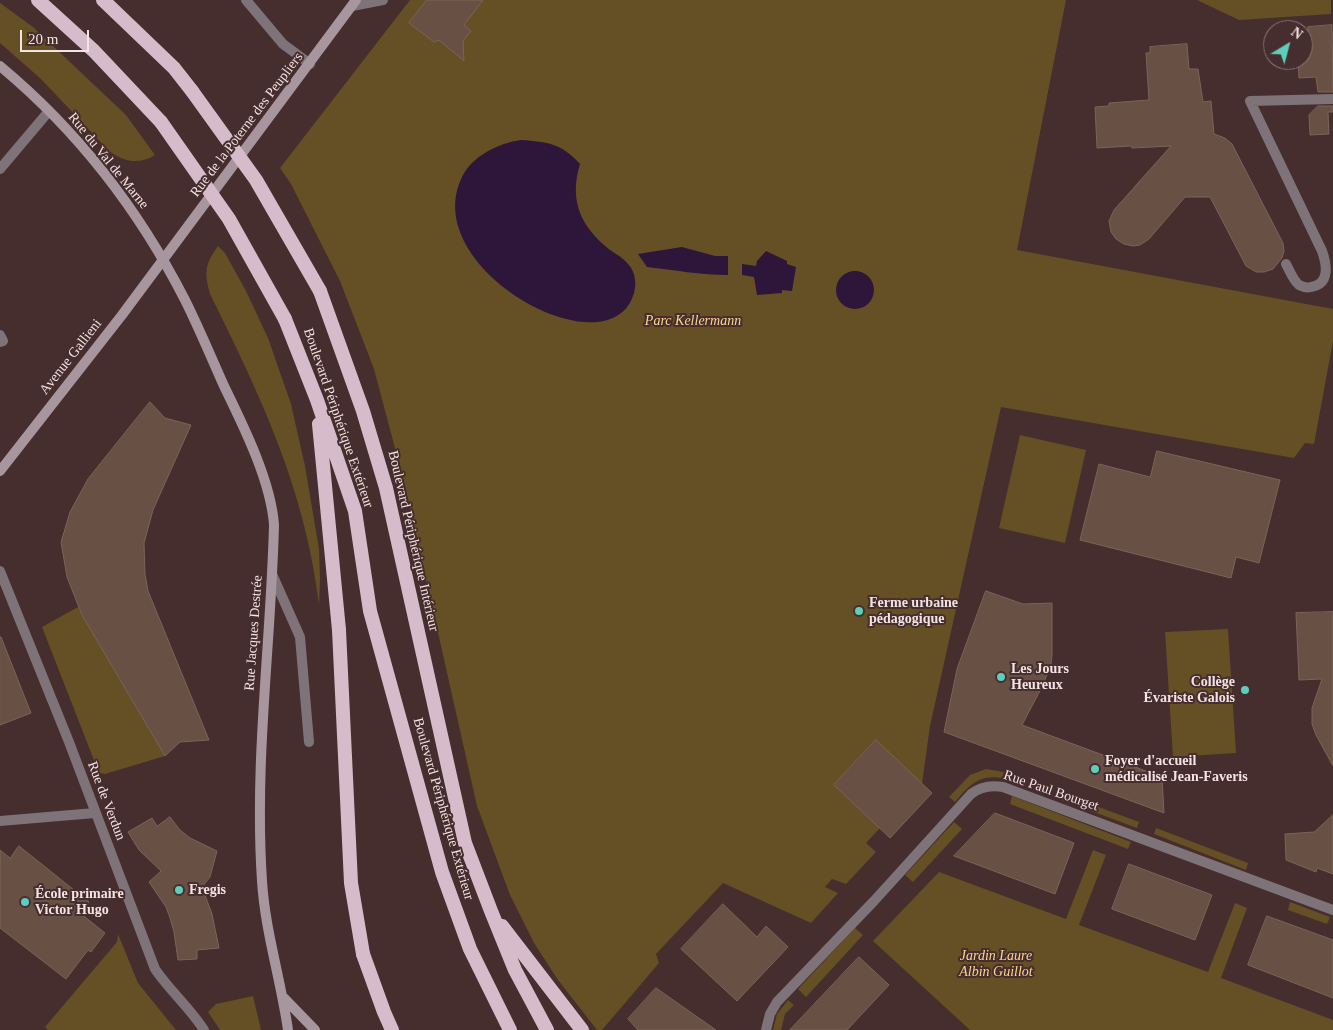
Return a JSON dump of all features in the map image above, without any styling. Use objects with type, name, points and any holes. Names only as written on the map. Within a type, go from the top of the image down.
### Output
[{"type":"highway","name":"Boulevard Périphérique Extérieur","points":[[38,0],[94,51],[161,122],[229,220],[285,319],[317,400],[355,511],[370,612],[442,872],[470,949],[510,1030]]},
{"type":"highway","name":"Boulevard Périphérique Intérieur","points":[[103,0],[174,68],[192,92],[256,180],[320,291],[363,411],[386,488],[465,843],[515,970],[547,1030]]},
{"type":"highway","points":[[317,400],[339,630],[351,883],[363,954],[392,1030]]},
{"type":"highway","points":[[491,911],[582,1030]]},
{"type":"main road","name":"Rue de la Poterne des Peupliers","points":[[163,260],[354,3]]},
{"type":"main road","name":"Rue du Val de Marne","points":[[0,66],[50,111],[78,140],[139,221],[163,260]]},
{"type":"main road","name":"Avenue Gallieni","points":[[0,471],[107,335],[163,260]]},
{"type":"main road","name":"Rue Jacques Destrée","points":[[163,260],[192,314],[241,421],[261,472],[273,512],[272,574],[262,716],[260,824],[264,903],[284,998],[288,1030]]},
{"type":"main road","points":[[284,998],[315,1030]]},
{"type":"street","points":[[246,0],[282,44],[310,64]]},
{"type":"street","name":"Rue de la Poterne des Peupliers","points":[[354,3],[383,0]]},
{"type":"street","points":[[1286,264],[1294,280],[1308,288],[1317,286],[1323,281],[1326,272],[1326,261],[1322,251],[1250,101],[1333,99]]},
{"type":"street","points":[[0,169],[50,111]]},
{"type":"street","points":[[0,334],[2,340],[0,342]]},
{"type":"street","name":"Rue de Verdun","points":[[0,571],[69,742],[156,969],[166,985],[204,1030]]},
{"type":"street","points":[[272,574],[300,637],[309,742]]},
{"type":"street","name":"Rue Paul Bourget","points":[[766,1030],[770,1014],[777,1002],[874,901],[971,794],[987,786],[1003,787],[1333,910]]},
{"type":"street","points":[[0,821],[95,813]]},
{"type":"green space","name":"Parc Kellermann","points":[[410,0],[1066,0],[1017,250],[1333,309],[1333,341],[1314,444],[1305,443],[1294,458],[1001,407],[930,726],[922,784],[875,741],[834,785],[880,828],[866,843],[876,852],[846,884],[832,879],[825,887],[838,893],[811,923],[723,883],[656,954],[659,963],[602,1030],[597,1030],[558,980],[534,943],[510,895],[477,806],[405,486],[374,369],[340,281],[291,184],[280,168]]},
{"type":"green space","points":[[1197,0],[1331,0],[1331,14],[1239,20]]},
{"type":"green space","points":[[0,3],[33,27],[126,115],[155,155],[143,160],[132,161],[120,158],[109,151],[41,79],[0,43]]},
{"type":"green space","points":[[218,246],[225,253],[246,291],[268,338],[291,404],[305,466],[319,549],[319,605],[303,522],[292,483],[247,370],[210,294],[206,274],[207,268],[210,258]]},
{"type":"green space","points":[[1020,435],[1086,450],[1065,543],[999,528]]},
{"type":"green space","points":[[78,607],[165,756],[105,774],[99,773],[42,627]]},
{"type":"green space","points":[[1228,629],[1236,753],[1173,757],[1165,632]]},
{"type":"green space","points":[[986,769],[1004,772],[1002,778],[986,778],[975,782],[955,802],[949,797],[970,775]]},
{"type":"green space","points":[[1061,793],[1139,822],[1137,828],[1059,799]]},
{"type":"green space","points":[[1012,796],[1131,842],[1128,849],[1010,804]]},
{"type":"green space","points":[[954,822],[962,829],[913,882],[905,875]]},
{"type":"green space","points":[[1156,828],[1248,863],[1246,870],[1154,834]]},
{"type":"green space","name":"Jardin Laure Albin Guillot","points":[[1093,850],[1106,855],[1079,925],[1208,972],[1235,903],[1247,908],[1221,978],[1333,1020],[1333,1030],[970,1030],[873,941],[939,872],[1066,919]]},
{"type":"green space","points":[[1290,902],[1330,917],[1327,924],[1288,910]]},
{"type":"green space","points":[[855,928],[863,935],[806,997],[798,989]]},
{"type":"green space","points":[[118,934],[138,983],[176,1030],[48,1030],[45,1027],[117,942]]},
{"type":"green space","points":[[253,996],[261,1030],[220,1030],[208,1012],[216,1004]]},
{"type":"green space","points":[[788,1000],[794,1005],[785,1014],[781,1030],[773,1030],[777,1014]]},
{"type":"shaded area","points":[[521,140],[554,145],[567,152],[580,164],[577,176],[576,198],[582,218],[595,236],[626,261],[634,275],[635,288],[633,296],[616,316],[589,322],[555,316],[520,299],[489,275],[466,245],[455,211],[462,177],[479,157],[495,147]]},
{"type":"shaded area","points":[[682,247],[715,256],[728,256],[728,275],[647,267],[638,254]]},
{"type":"shaded area","points":[[766,251],[787,261],[787,264],[796,267],[792,291],[782,290],[782,293],[757,295],[754,277],[742,275],[742,264],[756,266],[757,261]]},
{"type":"shaded area","points":[[855,271],[862,272],[868,277],[873,283],[873,297],[868,303],[862,308],[855,309],[848,308],[842,303],[837,297],[836,290],[837,283],[842,277],[848,272]]},
{"type":"building","points":[[427,0],[483,0],[464,25],[471,31],[463,41],[464,61],[439,40],[434,42],[409,23]]},
{"type":"building","points":[[1332,25],[1333,92],[1318,92],[1316,77],[1299,78],[1299,70],[1313,70],[1313,27]]},
{"type":"building","points":[[1187,44],[1189,69],[1198,69],[1203,102],[1211,101],[1214,134],[1225,138],[1232,144],[1283,243],[1284,251],[1282,258],[1273,269],[1256,272],[1246,266],[1210,197],[1185,197],[1149,239],[1140,245],[1124,244],[1116,239],[1111,232],[1109,221],[1114,210],[1171,146],[1097,148],[1095,107],[1109,106],[1109,103],[1149,100],[1146,53],[1150,53],[1150,47]]},
{"type":"building","points":[[1318,106],[1333,106],[1333,112],[1328,112],[1329,134],[1310,135],[1309,115]]},
{"type":"building","points":[[150,402],[165,418],[191,425],[153,510],[144,543],[145,574],[148,591],[209,740],[180,742],[165,756],[82,615],[67,577],[61,542],[70,512],[88,479]]},
{"type":"building","points":[[1157,451],[1280,480],[1259,563],[1236,557],[1231,578],[1080,540],[1099,464],[1150,477]]},
{"type":"building","name":"Les Jours Heureux","points":[[986,591],[1023,604],[1052,603],[1051,664],[1043,685],[1022,725],[1162,777],[1164,813],[944,732],[957,669]]},
{"type":"building","points":[[1333,612],[1333,766],[1312,724],[1312,708],[1322,679],[1299,680],[1296,613]]},
{"type":"building","points":[[0,637],[31,713],[0,725]]},
{"type":"building","points":[[876,740],[932,793],[890,838],[834,785]]},
{"type":"building","points":[[995,813],[1074,843],[1055,894],[954,856]]},
{"type":"building","points":[[1333,815],[1333,874],[1317,868],[1316,872],[1286,860],[1285,834],[1314,832]]},
{"type":"building","name":"Fregis","points":[[170,817],[180,830],[190,838],[217,851],[210,877],[202,887],[212,914],[219,948],[197,950],[197,959],[178,960],[174,932],[166,907],[149,882],[161,871],[139,850],[128,832],[152,818],[157,826]]},
{"type":"building","points":[[19,846],[89,902],[80,913],[105,933],[91,952],[88,950],[66,979],[0,928],[0,850],[10,858]]},
{"type":"building","points":[[1129,864],[1212,895],[1195,940],[1112,909]]},
{"type":"building","points":[[723,904],[757,937],[766,926],[788,947],[737,1001],[681,949]]},
{"type":"building","points":[[1267,916],[1333,940],[1333,998],[1248,965]]},
{"type":"building","points":[[859,957],[889,985],[847,1030],[790,1030]]},
{"type":"building","points":[[656,988],[716,1030],[638,1030],[628,1019]]},
{"type":"place","name":"Ferme urbaine pédagogique","points":[[859,611]]},
{"type":"place","name":"Les Jours Heureux","points":[[1001,677]]},
{"type":"place","name":"Collège Évariste Galois","points":[[1245,690]]},
{"type":"place","name":"Foyer d'accueil médicalisé Jean-Faveris","points":[[1095,769]]},
{"type":"place","name":"Fregis","points":[[179,890]]},
{"type":"place","name":"École primaire Victor Hugo","points":[[25,902]]}]
